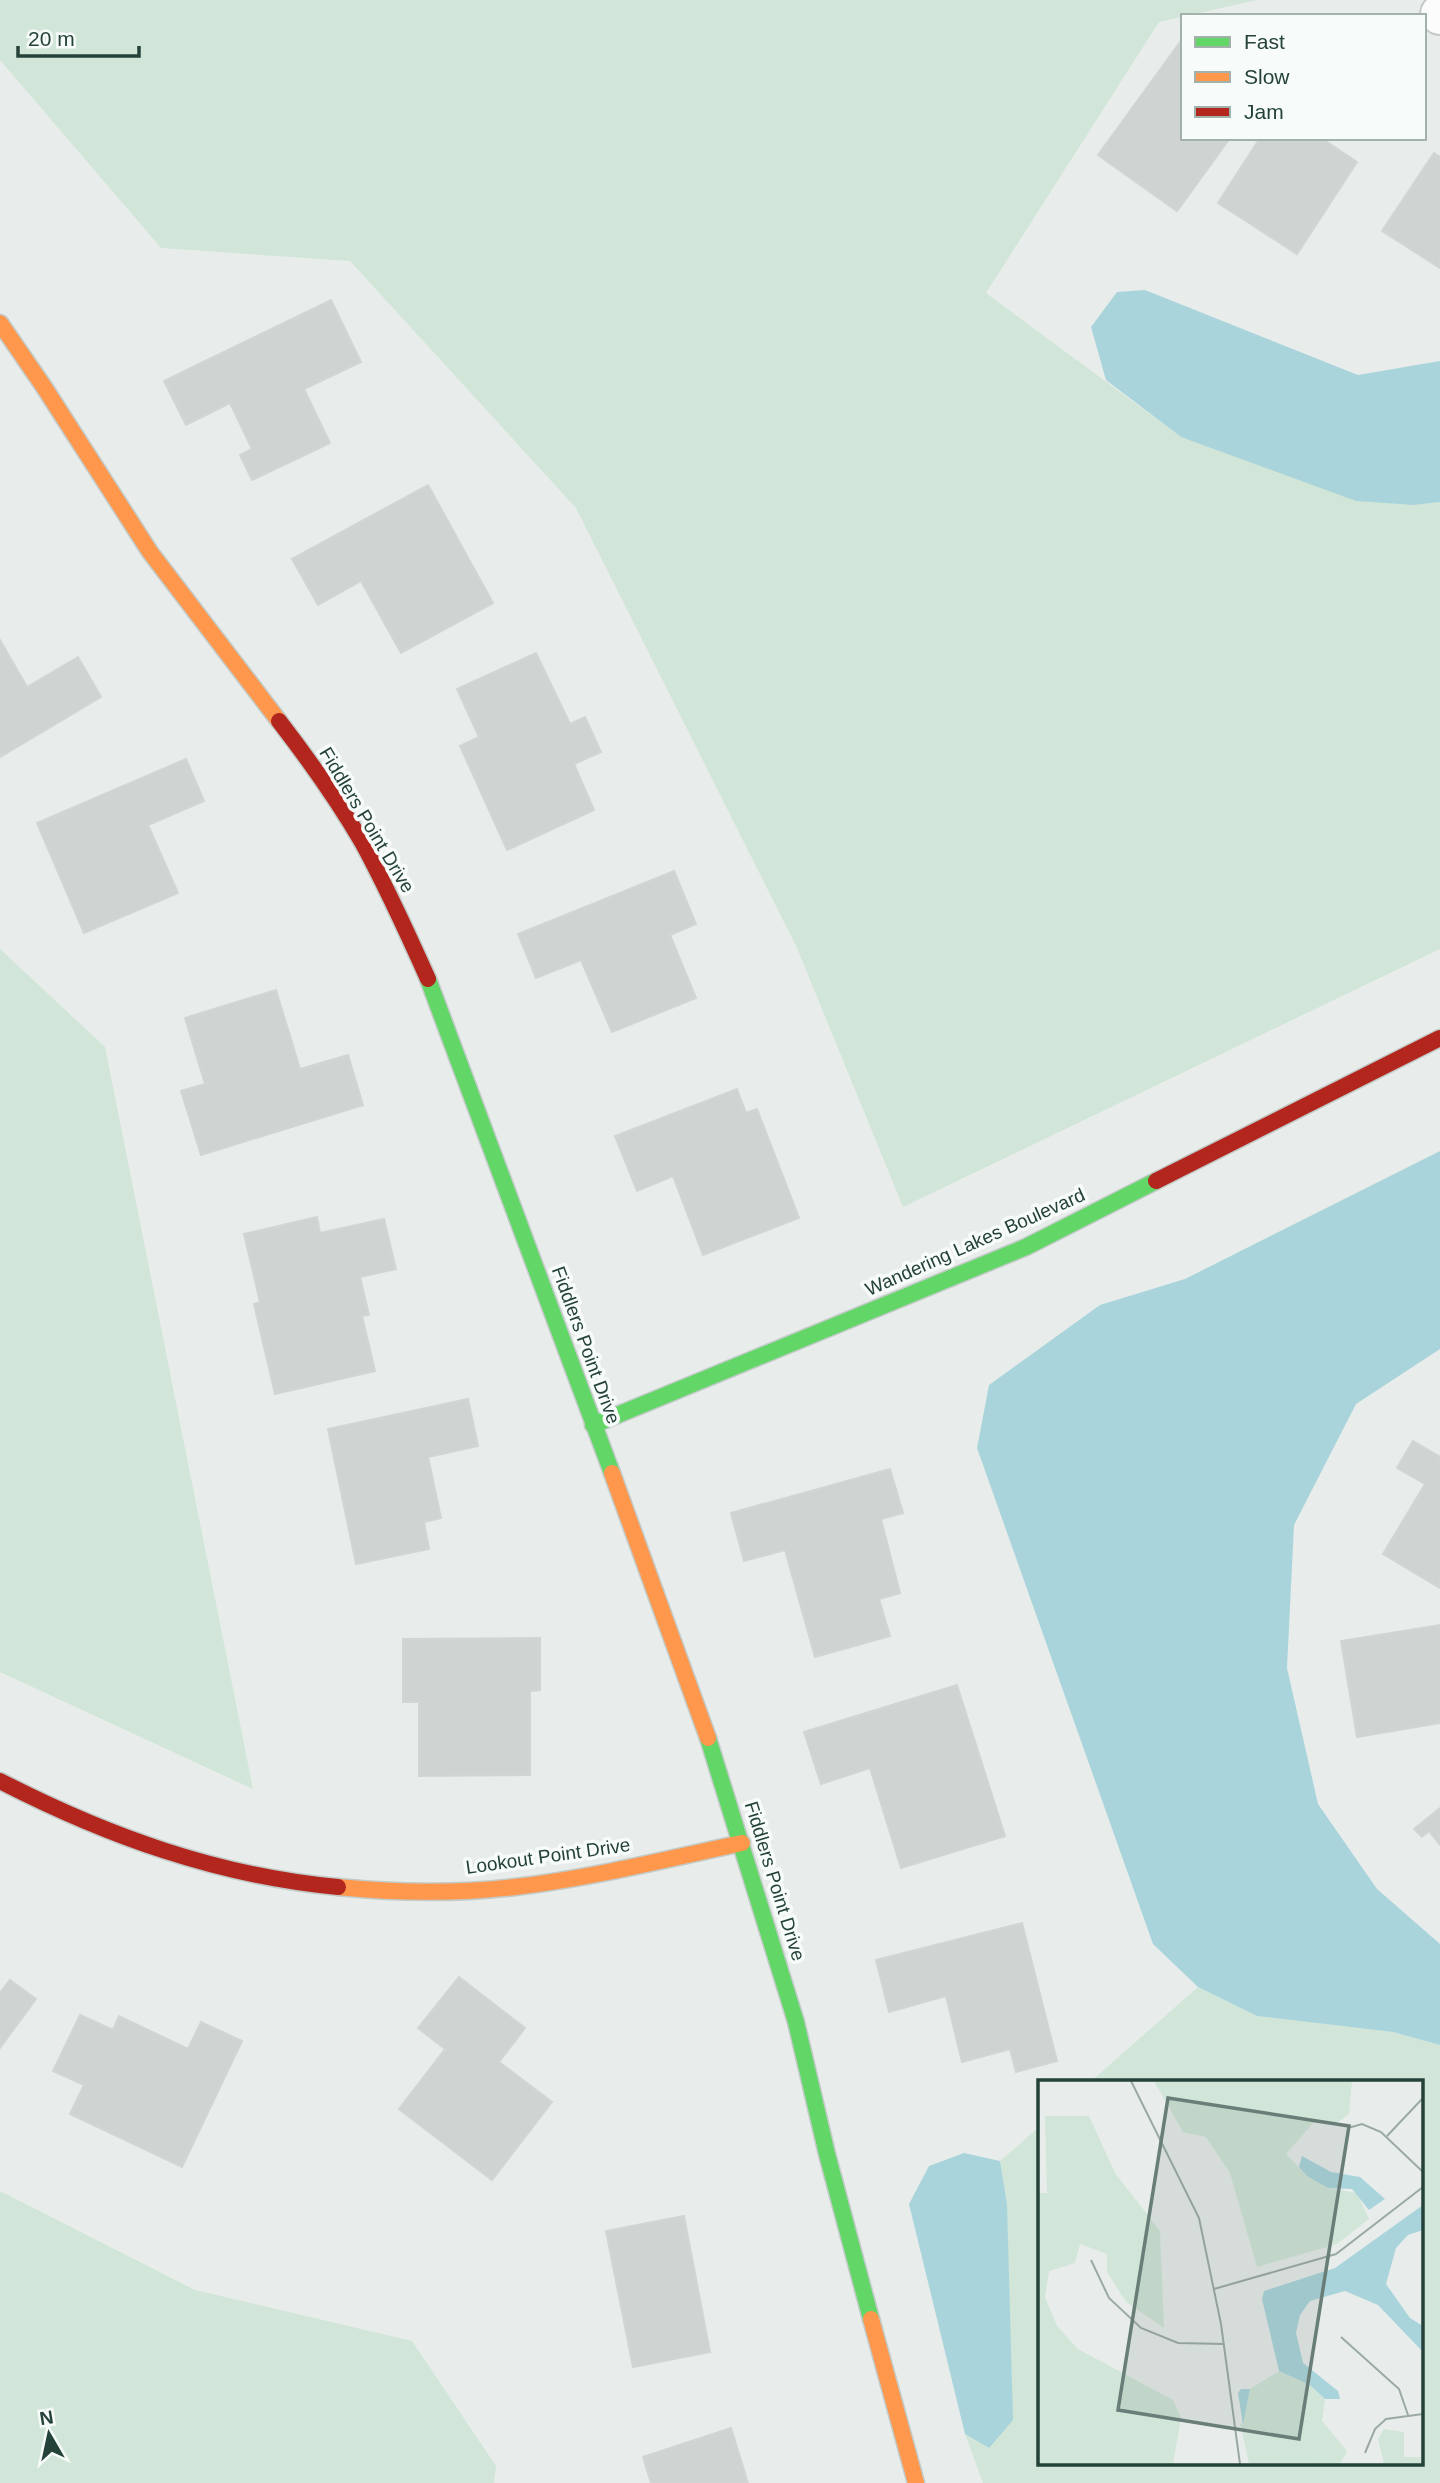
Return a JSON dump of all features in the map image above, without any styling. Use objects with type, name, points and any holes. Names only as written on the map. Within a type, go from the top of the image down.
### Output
[{"type":"street","name":"Fiddlers Point Drive","points":[[0,323],[39,377],[94,467],[173,583],[263,697],[332,794],[390,896],[439,1004],[693,1693],[742,1843],[796,2022],[827,2154],[916,2483]]},
{"type":"street","name":"Wandering Lakes Boulevard","points":[[593,1425],[1026,1247],[1440,1038]]},
{"type":"street","name":"Lookout Point Drive","points":[[0,1781],[78,1820],[137,1843],[258,1876],[321,1886],[384,1891],[511,1887],[573,1878],[742,1843]]},
{"type":"green space","points":[[0,0],[1257,0],[1195,14],[1181,14],[1181,17],[1159,22],[986,293],[1181,437],[1414,505],[1440,502],[1440,949],[903,1207],[797,948],[576,508],[350,261],[161,248],[0,60]]},
{"type":"green space","points":[[0,949],[105,1047],[253,1789],[0,1672]]},
{"type":"green space","points":[[1198,1987],[1257,2016],[1393,2032],[1440,2045],[1440,2483],[983,2483],[965,2434],[989,2448],[1007,2204],[1000,2161],[1038,2128],[1038,2466],[1422,2466],[1422,2080],[1092,2080]]},
{"type":"green space","points":[[0,2191],[195,2290],[412,2341],[496,2466],[494,2483],[0,2483]]},
{"type":"water","points":[[1145,290],[1358,375],[1440,361],[1440,502],[1414,505],[1356,501],[1181,437],[1106,380],[1091,327],[1117,292]]},
{"type":"water","points":[[1440,1151],[1440,1349],[1356,1404],[1294,1525],[1287,1668],[1318,1804],[1377,1889],[1440,1944],[1440,2045],[1393,2032],[1257,2016],[1198,1987],[1153,1944],[977,1448],[989,1385],[1100,1305],[1185,1279]]},
{"type":"water","points":[[964,2153],[1000,2161],[1007,2204],[1013,2420],[989,2448],[965,2434],[909,2204],[929,2166]]},
{"type":"building","points":[[1181,41],[1181,140],[1229,140],[1177,211],[1098,155]]},
{"type":"building","points":[[1259,140],[1324,140],[1357,162],[1297,254],[1218,203]]},
{"type":"building","points":[[1434,153],[1440,157],[1440,268],[1382,231]]},
{"type":"building","points":[[331,300],[361,362],[304,389],[330,443],[252,480],[240,455],[252,449],[230,403],[186,425],[164,381]]},
{"type":"building","points":[[428,485],[493,603],[401,653],[361,581],[318,605],[292,559]]},
{"type":"building","points":[[0,640],[27,687],[78,657],[101,697],[0,757]]},
{"type":"building","points":[[536,653],[570,724],[585,717],[601,752],[574,764],[594,810],[507,850],[460,746],[479,737],[457,689]]},
{"type":"building","points":[[186,759],[204,801],[148,825],[178,893],[84,933],[37,823]]},
{"type":"building","points":[[674,871],[696,924],[670,935],[696,998],[612,1032],[581,960],[536,978],[518,934]]},
{"type":"building","points":[[276,990],[300,1069],[348,1055],[363,1105],[201,1155],[181,1091],[205,1084],[185,1018]]},
{"type":"building","points":[[737,1089],[746,1113],[757,1109],[799,1218],[703,1255],[673,1176],[637,1191],[615,1136]]},
{"type":"building","points":[[317,1217],[320,1233],[384,1219],[396,1269],[360,1277],[369,1315],[362,1316],[375,1371],[275,1394],[254,1304],[260,1302],[244,1234]]},
{"type":"building","points":[[468,1399],[478,1446],[428,1457],[441,1518],[424,1522],[429,1549],[356,1564],[328,1429]]},
{"type":"building","points":[[1413,1441],[1440,1457],[1440,1588],[1383,1554],[1425,1484],[1397,1468]]},
{"type":"building","points":[[890,1469],[903,1513],[881,1519],[900,1593],[879,1599],[890,1636],[815,1657],[785,1550],[744,1561],[731,1513]]},
{"type":"building","points":[[1440,1625],[1440,1723],[1357,1737],[1341,1641]]},
{"type":"building","points":[[540,1638],[540,1690],[530,1691],[530,1775],[419,1776],[419,1702],[403,1702],[403,1639]]},
{"type":"building","points":[[957,1685],[1005,1836],[901,1868],[870,1768],[821,1784],[804,1732]]},
{"type":"building","points":[[1440,1808],[1440,1845],[1429,1831],[1422,1837],[1414,1829]]},
{"type":"building","points":[[1022,1923],[1057,2061],[1016,2072],[1010,2049],[962,2062],[946,1996],[889,2012],[876,1960]]},
{"type":"building","points":[[459,1977],[525,2028],[499,2062],[552,2102],[492,2180],[399,2109],[445,2049],[418,2028]]},
{"type":"building","points":[[10,1980],[36,1999],[0,2048],[0,1993]]},
{"type":"building","points":[[80,2015],[113,2030],[119,2016],[188,2049],[201,2022],[242,2041],[182,2167],[70,2114],[84,2085],[53,2071]]},
{"type":"building","points":[[684,2216],[710,2352],[633,2367],[606,2231]]},
{"type":"building","points":[[731,2428],[748,2483],[651,2483],[643,2457]]},
{"type":"traffic: fast","points":[[428,979],[612,1473]]},
{"type":"traffic: fast","points":[[593,1425],[1026,1247],[1156,1181]]},
{"type":"traffic: fast","points":[[708,1738],[796,2022],[827,2154],[871,2319]]},
{"type":"traffic: slow","points":[[0,323],[150,552],[279,721]]},
{"type":"traffic: slow","points":[[612,1473],[708,1738]]},
{"type":"traffic: slow","points":[[338,1887],[426,1892],[515,1887],[601,1873],[742,1843]]},
{"type":"traffic: slow","points":[[871,2319],[916,2483]]},
{"type":"traffic: jam","points":[[279,721],[343,810],[362,842],[428,979]]},
{"type":"traffic: jam","points":[[1156,1181],[1440,1038]]},
{"type":"traffic: jam","points":[[0,1781],[81,1819],[164,1850],[250,1874],[338,1887]]}]
